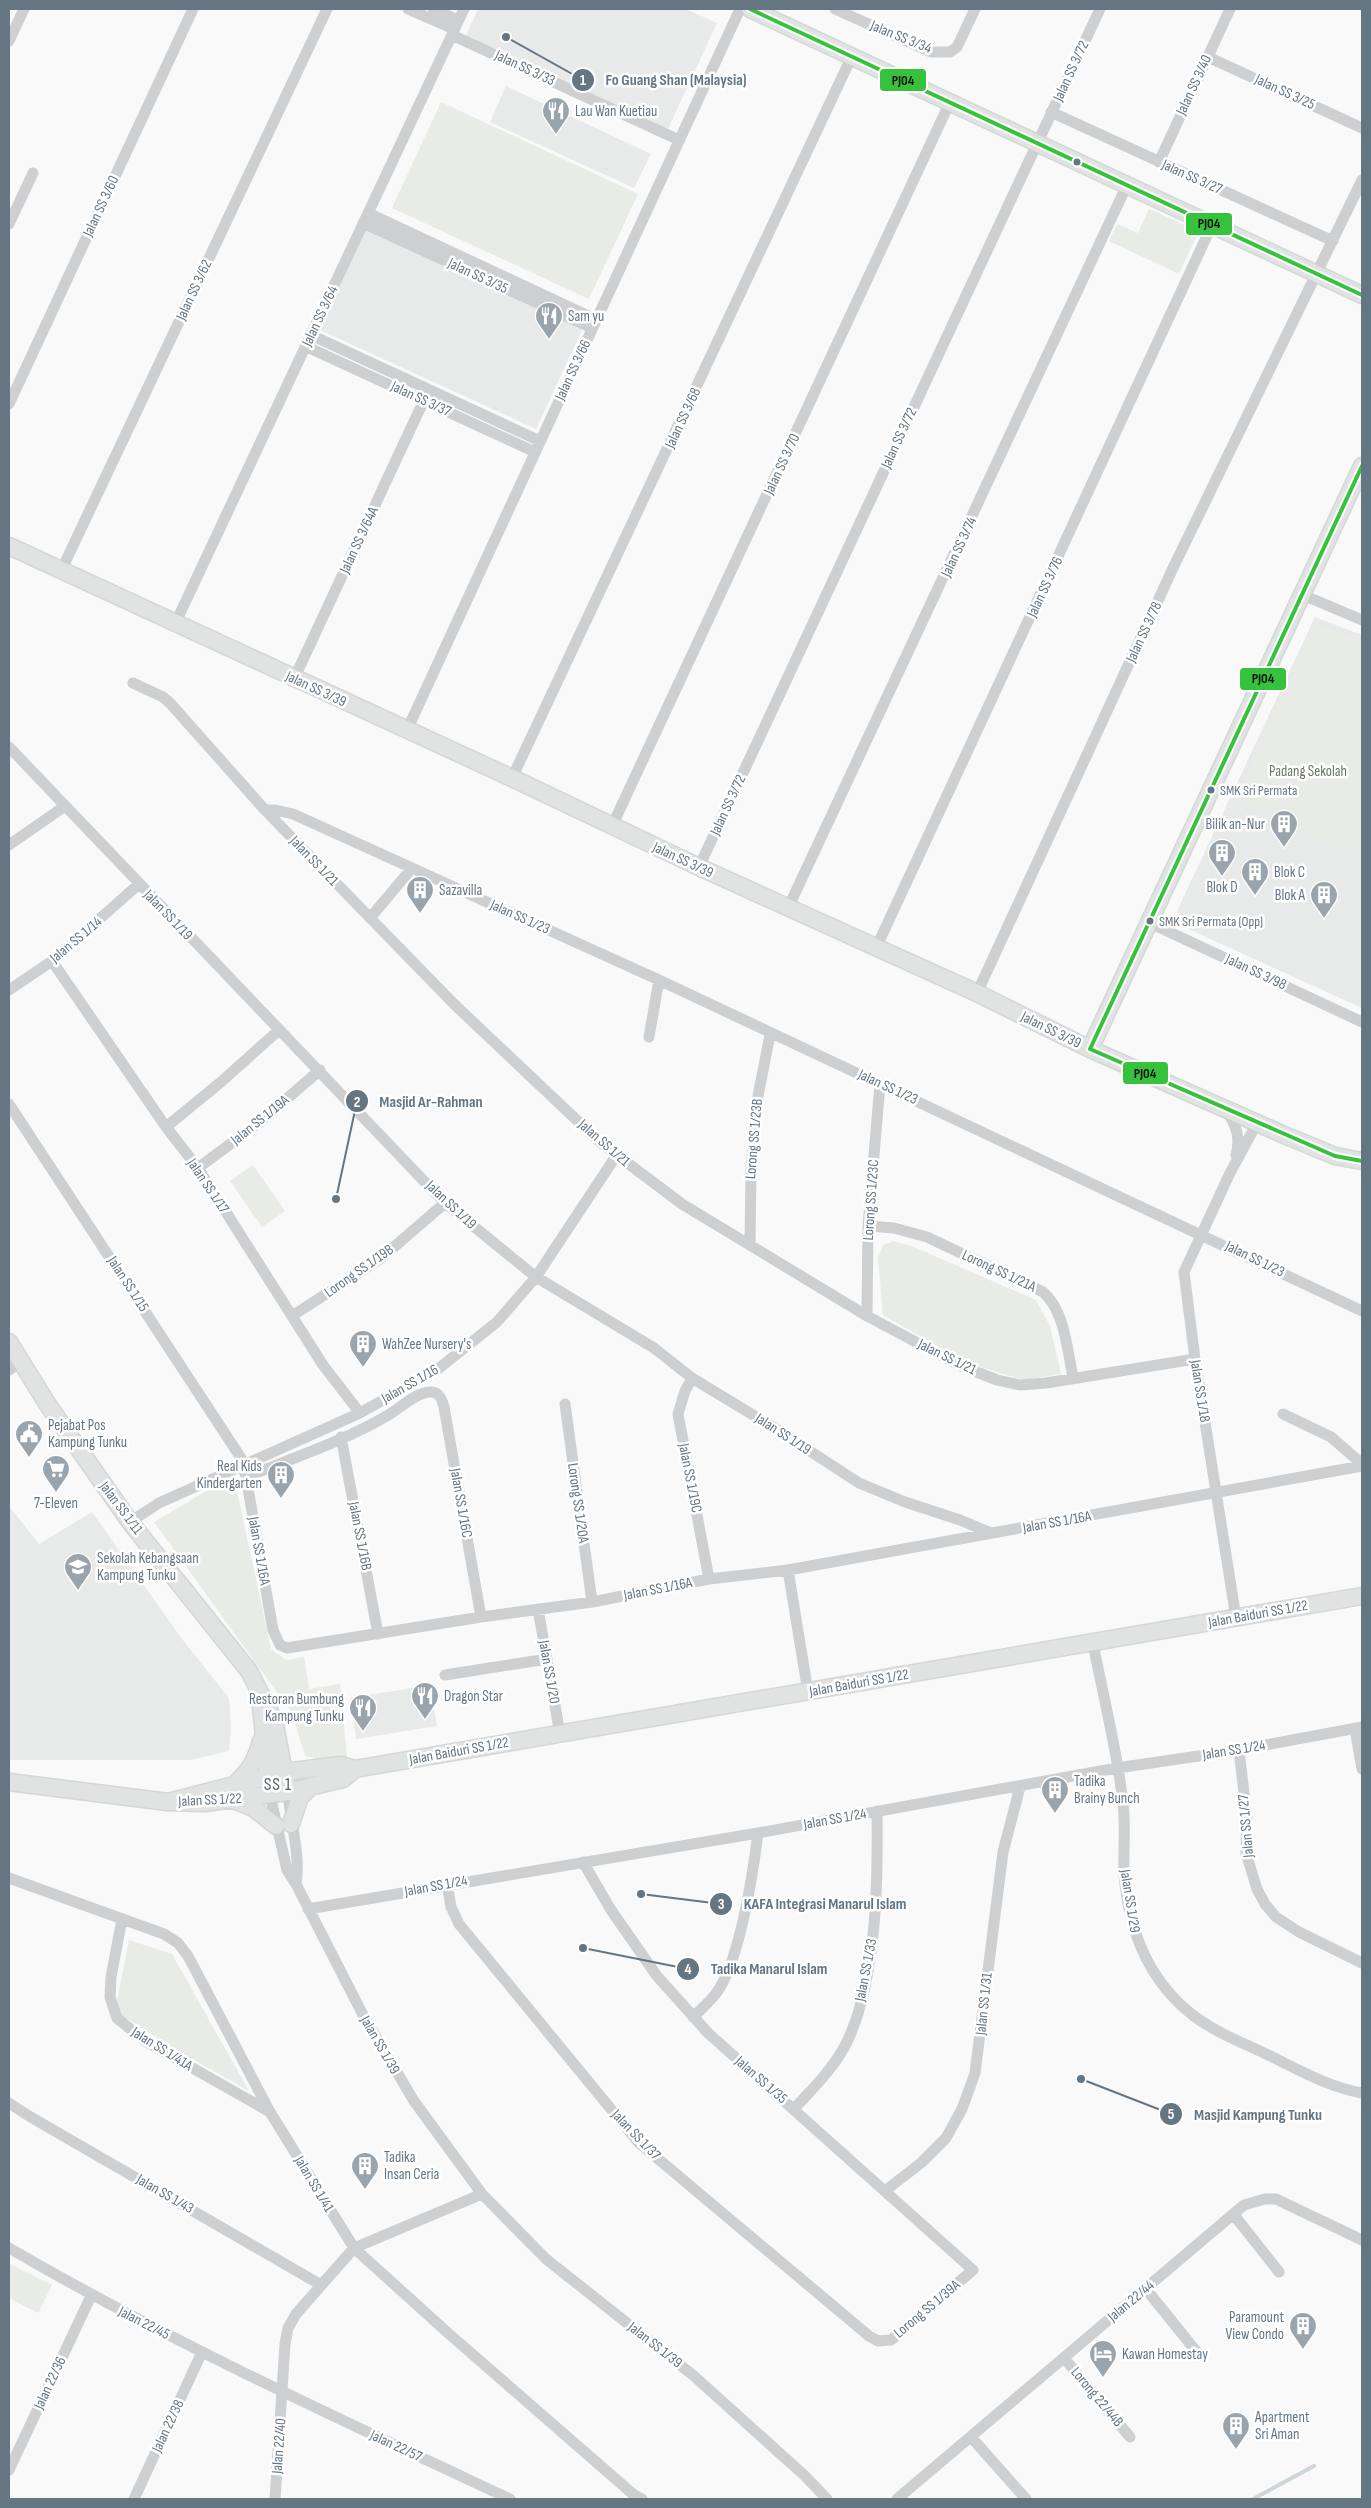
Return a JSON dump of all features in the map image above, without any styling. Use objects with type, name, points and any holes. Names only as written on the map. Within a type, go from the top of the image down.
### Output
[{"type":"street","points":[[9,41],[24,9]]},
{"type":"street","name":"Jalan SS 3/60","points":[[9,404],[193,9]]},
{"type":"street","name":"Jalan SS 3/62","points":[[61,571],[327,9]]},
{"type":"street","points":[[408,9],[455,28]]},
{"type":"street","points":[[434,9],[455,28]]},
{"type":"street","name":"Jalan SS 3/64","points":[[175,624],[464,9]]},
{"type":"street","name":"Jalan SS 3/66","points":[[407,730],[740,9]]},
{"type":"street","points":[[750,9],[1362,295]]},
{"type":"street","name":"Jalan SS 3/34","points":[[835,9],[848,12],[931,52],[950,52],[957,47],[975,9]]},
{"type":"street","name":"Jalan SS 3/72","points":[[699,868],[1100,9]]},
{"type":"street","name":"Jalan SS 3/40","points":[[1159,162],[1230,9]]},
{"type":"street","name":"Jalan SS 3/33","points":[[455,28],[680,140]]},
{"type":"street","name":"Jalan SS 3/68","points":[[512,778],[852,56]]},
{"type":"street","name":"Jalan SS 3/25","points":[[1208,57],[1362,128]]},
{"type":"street","name":"Jalan SS 3/70","points":[[612,826],[950,102]]},
{"type":"street","name":"Jalan SS 3/27","points":[[1052,112],[1333,241]]},
{"type":"street","points":[[9,224],[33,173]]},
{"type":"street","name":"Jalan SS 3/78","points":[[977,993],[1185,544],[1362,180]]},
{"type":"street","name":"Jalan SS 3/74","points":[[788,908],[1127,185]]},
{"type":"street","name":"Jalan SS 3/35","points":[[366,218],[594,324]]},
{"type":"street","name":"Jalan SS 3/76","points":[[876,948],[1212,224]]},
{"type":"street","name":"Jalan SS 3/37","points":[[311,335],[538,446]]},
{"type":"street","name":"Jalan SS 3/37","points":[[306,346],[424,400],[538,446]]},
{"type":"street","name":"Jalan SS 3/64A","points":[[294,679],[424,400]]},
{"type":"street","points":[[1090,1049],[1362,467]]},
{"type":"street","name":"Jalan SS 3/39","points":[[9,546],[512,778],[699,868],[977,993],[1090,1049],[1226,1110],[1336,1156],[1362,1161]]},
{"type":"street","points":[[1303,595],[1362,620]]},
{"type":"street","name":"Jalan SS 1/21","points":[[134,683],[163,697],[170,703],[265,810],[454,1004],[616,1156],[682,1204],[868,1316],[962,1366],[997,1380],[1020,1385],[1195,1359]]},
{"type":"street","name":"Jalan SS 1/19","points":[[9,747],[320,1070],[445,1203],[536,1277],[654,1348],[692,1378],[773,1426],[859,1483],[991,1533]]},
{"type":"street","points":[[9,844],[66,806]]},
{"type":"street","name":"Jalan SS 1/23","points":[[265,810],[293,814],[659,980],[770,1034],[1201,1233],[1362,1311]]},
{"type":"street","points":[[370,918],[412,868]]},
{"type":"street","name":"Jalan SS 1/14","points":[[9,990],[52,961],[139,884]]},
{"type":"street","name":"Jalan SS 3/98","points":[[1150,923],[1362,1022]]},
{"type":"street","name":"Jalan SS 1/17","points":[[52,961],[166,1127],[198,1168],[323,1365],[360,1414]]},
{"type":"street","points":[[649,1037],[659,980]]},
{"type":"street","points":[[166,1127],[280,1030]]},
{"type":"street","name":"Lorong SS 1/23B","points":[[750,1245],[751,1169],[758,1096],[770,1034]]},
{"type":"street","name":"Jalan SS 1/19A","points":[[198,1168],[260,1122],[320,1070]]},
{"type":"street","name":"Lorong SS 1/23C","points":[[868,1316],[868,1226],[880,1084]]},
{"type":"street","name":"Jalan SS 1/15","points":[[9,1104],[243,1465]]},
{"type":"street","name":"Jalan SS 1/18","points":[[1226,1110],[1236,1124],[1238,1136],[1238,1148],[1230,1173]]},
{"type":"street","name":"Jalan SS 1/18","points":[[1236,1618],[1195,1359],[1184,1272],[1230,1173],[1257,1123]]},
{"type":"street","name":"Jalan SS 1/16","points":[[130,1522],[159,1503],[360,1414],[445,1363],[498,1322],[536,1277],[616,1156]]},
{"type":"street","name":"Lorong SS 1/19B","points":[[292,1316],[380,1259],[445,1203]]},
{"type":"street","name":"Lorong SS 1/21A","points":[[868,1226],[894,1228],[927,1237],[1043,1292],[1053,1301],[1059,1315],[1074,1377]]},
{"type":"street","name":"Jalan SS 1/11","points":[[9,1342],[15,1365],[48,1405],[130,1522],[249,1671],[269,1706],[270,1731],[267,1776],[270,1796]]},
{"type":"street","name":"Jalan SS 1/19C","points":[[692,1378],[685,1391],[678,1414],[710,1580]]},
{"type":"street","name":"Jalan SS 1/16","points":[[246,1477],[380,1420],[420,1395],[428,1392],[436,1393]]},
{"type":"street","name":"Jalan SS 1/16C","points":[[436,1393],[441,1397],[444,1407],[480,1617]]},
{"type":"street","name":"Lorong SS 1/20A","points":[[565,1404],[592,1602]]},
{"type":"street","points":[[1283,1414],[1331,1436],[1362,1465]]},
{"type":"street","name":"Jalan SS 1/16B","points":[[341,1437],[378,1634]]},
{"type":"street","name":"Jalan SS 1/16A","points":[[243,1465],[273,1630],[280,1645],[288,1648],[480,1617],[592,1602],[710,1580],[788,1570],[1217,1494]]},
{"type":"street","points":[[1217,1494],[1362,1465]]},
{"type":"street","points":[[788,1570],[808,1692]]},
{"type":"street","name":"Jalan Baiduri SS 1/22","points":[[355,1770],[1362,1596]]},
{"type":"street","name":"Jalan SS 1/20","points":[[538,1610],[560,1734]]},
{"type":"street","name":"Jalan SS 1/29","points":[[1093,1643],[1123,1804],[1124,1875],[1134,1933],[1145,1960],[1158,1981],[1194,2016],[1230,2037],[1326,2082],[1362,2093]]},
{"type":"street","points":[[445,1675],[546,1659]]},
{"type":"street","points":[[1359,1728],[1362,1769]]},
{"type":"street","name":"Jalan SS 1/24","points":[[308,1909],[447,1884],[758,1833],[1117,1768],[1239,1750],[1359,1728]]},
{"type":"street","points":[[312,1786],[300,1796],[283,1825],[253,1808],[234,1792],[249,1772],[270,1731],[296,1761],[313,1768]]},
{"type":"street","name":"Jalan SS 1/11","points":[[270,1731],[284,1772],[288,1792]]},
{"type":"street","name":"Jalan SS 1/27","points":[[1239,1750],[1246,1819],[1246,1853],[1257,1889],[1265,1904],[1276,1917],[1299,1932],[1362,1962]]},
{"type":"street","name":"Jalan SS 1/22","points":[[234,1792],[267,1776],[284,1772],[340,1765],[355,1770]]},
{"type":"street","name":"Jalan SS 1/22","points":[[9,1782],[168,1802],[234,1792],[270,1796],[343,1779],[355,1770]]},
{"type":"street","name":"Jalan SS 1/31","points":[[886,2190],[921,2163],[946,2138],[962,2109],[975,2072],[1003,1852],[1020,1787]]},
{"type":"street","name":"Jalan SS 1/39","points":[[283,1825],[288,1792]]},
{"type":"street","name":"Jalan SS 1/39","points":[[270,1796],[299,1866],[296,1884],[363,2015],[414,2101],[482,2194],[546,2259],[694,2376],[805,2476],[827,2499]]},
{"type":"street","name":"Jalan SS 1/33","points":[[794,2108],[828,2072],[848,2040],[861,2001],[873,1937],[878,1860],[877,1811]]},
{"type":"street","points":[[693,2017],[717,1992],[729,1967],[753,1871],[758,1833]]},
{"type":"street","name":"Jalan SS 1/35","points":[[582,1862],[611,1910],[658,1976],[693,2017],[769,2089],[794,2108],[973,2270]]},
{"type":"street","name":"Jalan SS 1/41","points":[[9,1878],[164,1934],[178,1943],[188,1956],[270,2112],[354,2248],[470,2353],[634,2495],[642,2499]]},
{"type":"street","name":"Jalan SS 1/37","points":[[447,1884],[451,1907],[459,1924],[638,2142],[869,2336],[878,2341]]},
{"type":"street","name":"Jalan SS 1/41A","points":[[122,1919],[111,1976],[110,1996],[117,2018],[145,2041],[270,2112]]},
{"type":"street","name":"Jalan SS 1/43","points":[[9,2103],[321,2285]]},
{"type":"street","points":[[321,2285],[354,2248],[482,2194]]},
{"type":"street","name":"Jalan 22/44","points":[[897,2499],[1244,2205],[1265,2199],[1276,2199],[1362,2240]]},
{"type":"street","points":[[1234,2215],[1279,2272]]},
{"type":"street","name":"Jalan 22/45","points":[[9,2248],[91,2296],[282,2392]]},
{"type":"street","name":"Lorong SS 1/39A","points":[[878,2341],[891,2340],[973,2270]]},
{"type":"street","name":"Jalan 22/40","points":[[275,2499],[288,2328],[296,2314],[321,2285]]},
{"type":"street","points":[[1146,2289],[1200,2356]]},
{"type":"street","name":"Jalan 22/36","points":[[9,2470],[91,2296]]},
{"type":"street","name":"Jalan 22/38","points":[[134,2499],[202,2352]]},
{"type":"street","name":"Lorong 22/44B","points":[[1064,2358],[1130,2437]]},
{"type":"street","name":"Jalan 22/57","points":[[282,2392],[510,2499]]},
{"type":"street","points":[[971,2437],[1026,2499]]},
{"type":"shaded area","points":[[478,9],[686,9],[717,23],[668,129],[466,36]]},
{"type":"shaded area","points":[[506,86],[651,154],[634,188],[490,122]]},
{"type":"shaded area","points":[[367,228],[583,328],[536,429],[320,330]]},
{"type":"shaded area","points":[[1315,617],[1362,635],[1362,1008],[1184,927],[1177,911]]},
{"type":"shaded area","name":"Sekolah Kebangsaan Kampung Tunku","points":[[9,1506],[39,1544],[92,1512],[182,1639],[229,1698],[231,1726],[229,1751],[191,1760],[9,1760]]},
{"type":"shaded area","points":[[430,1685],[437,1726],[356,1739],[350,1698]]},
{"type":"green space","points":[[441,102],[638,194],[589,299],[392,208]]},
{"type":"green space","points":[[1149,209],[1192,228],[1196,237],[1179,274],[1109,241],[1117,224],[1138,233]]},
{"type":"green space","name":"Padang Sekolah","points":[[1315,624],[1362,641],[1362,857],[1236,798]]},
{"type":"green space","points":[[253,1165],[285,1211],[262,1227],[230,1181]]},
{"type":"green space","points":[[893,1241],[914,1247],[1036,1300],[1050,1326],[1061,1374],[1024,1380],[967,1363],[883,1315],[878,1258],[883,1245]]},
{"type":"green space","points":[[223,1481],[237,1491],[271,1649],[286,1660],[304,1657],[309,1689],[340,1684],[347,1757],[319,1759],[305,1756],[292,1713],[154,1522]]},
{"type":"green space","points":[[129,1940],[172,1954],[249,2091],[180,2052],[115,2011]]},
{"type":"green space","points":[[10,2264],[52,2285],[38,2313],[9,2298]]},
{"type":"waterway","points":[[1253,2499],[1314,2466]]},
{"type":"transit line","name":"PJ04","points":[[750,9],[1362,295]]},
{"type":"transit line","name":"PJ04","points":[[1362,466],[1090,1049],[1335,1156],[1362,1161]]},
{"type":"place","name":"Fo Guang Shan (Malaysia)","points":[[506,37]]},
{"type":"place","name":"Lau Wan Kuetiau","points":[[556,135]]},
{"type":"place","name":"Sam yu","points":[[549,340]]},
{"type":"place","name":"SMK Sri Permata","points":[[1211,790]]},
{"type":"place","name":"Bilik an-Nur","points":[[1284,848]]},
{"type":"place","name":"Blok D","points":[[1222,877]]},
{"type":"place","name":"Blok C","points":[[1255,896]]},
{"type":"place","name":"Sazavilla","points":[[420,914]]},
{"type":"place","name":"Blok A","points":[[1324,919]]},
{"type":"place","name":"SMK Sri Permata (Opp)","points":[[1150,921]]},
{"type":"place","name":"Masjid Ar-Rahman","points":[[336,1199]]},
{"type":"place","name":"WahZee Nursery's","points":[[363,1368]]},
{"type":"place","name":"Pejabat Pos Kampung Tunku","points":[[29,1458]]},
{"type":"place","name":"7-Eleven","points":[[56,1493]]},
{"type":"place","name":"Real Kids Kindergarten","points":[[281,1499]]},
{"type":"place","name":"Sekolah Kebangsaan Kampung Tunku","points":[[78,1591]]},
{"type":"place","name":"Dragon Star","points":[[425,1720]]},
{"type":"place","name":"Restoran Bumbung Kampung Tunku","points":[[363,1732]]},
{"type":"place","name":"Tadika Brainy Bunch","points":[[1055,1814]]},
{"type":"place","name":"KAFA Integrasi Manarul Islam","points":[[641,1894]]},
{"type":"place","name":"Tadika Manarul Islam","points":[[583,1948]]},
{"type":"place","name":"Masjid Kampung Tunku","points":[[1081,2079]]},
{"type":"place","name":"Tadika Insan Ceria","points":[[365,2190]]},
{"type":"place","name":"Paramount View Condo","points":[[1303,2350]]},
{"type":"place","name":"Kawan Homestay","points":[[1103,2378]]},
{"type":"place","name":"Apartment Sri Aman","points":[[1236,2450]]},
{"type":"district","name":"SS 1","points":[[278,1784]]}]
